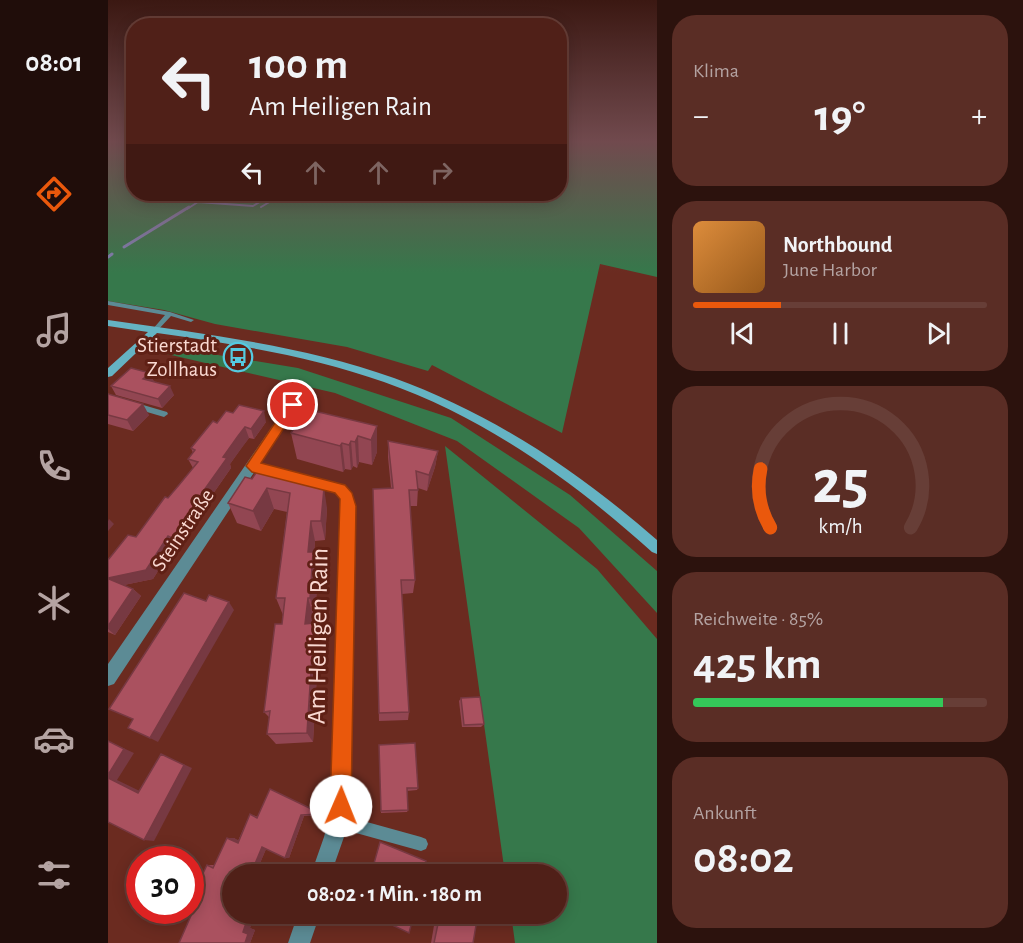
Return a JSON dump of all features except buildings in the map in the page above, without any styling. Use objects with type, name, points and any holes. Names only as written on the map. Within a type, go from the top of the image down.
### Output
[{"type":"main road","points":[[108,323],[275,350],[333,363],[376,375],[429,395],[494,427],[528,447],[599,498],[657,548]]},
{"type":"main road","points":[[108,374],[155,330]]},
{"type":"street","name":"Steinstraße","points":[[108,678],[293,405]]},
{"type":"street","name":"Am Heiligen Rain","points":[[252,466],[340,489],[346,497],[348,540],[341,806],[324,864]]},
{"type":"street","points":[[299,943],[306,924]]},
{"type":"lane","points":[[108,303],[191,320]]},
{"type":"lane","points":[[155,330],[170,314]]},
{"type":"lane","points":[[119,401],[164,414]]},
{"type":"lane","points":[[338,821],[421,844]]},
{"type":"green space","points":[[108,185],[126,185],[126,201],[567,201],[567,185],[657,185],[657,277],[600,264],[562,433],[432,365],[428,371],[347,347],[215,324],[164,310],[108,301]]},
{"type":"green space","points":[[163,346],[298,368],[451,418],[570,495],[657,571],[657,613],[579,528],[457,441],[335,393],[154,351]]},
{"type":"green space","points":[[445,446],[597,569],[657,639],[657,943],[515,943],[512,924],[567,924],[567,864],[504,864]]},
{"type":"waterway","points":[[187,209],[198,202],[253,206],[261,201]]},
{"type":"waterway","points":[[261,207],[271,201]]},
{"type":"waterway","points":[[124,247],[189,207]]},
{"type":"waterway","points":[[108,257],[112,254]]},
{"type":"place","name":"Stierstadt Zollhaus","points":[[238,357]]},
{"type":"route","points":[[293,405],[252,466],[340,489],[346,497],[348,506],[341,806]]}]
